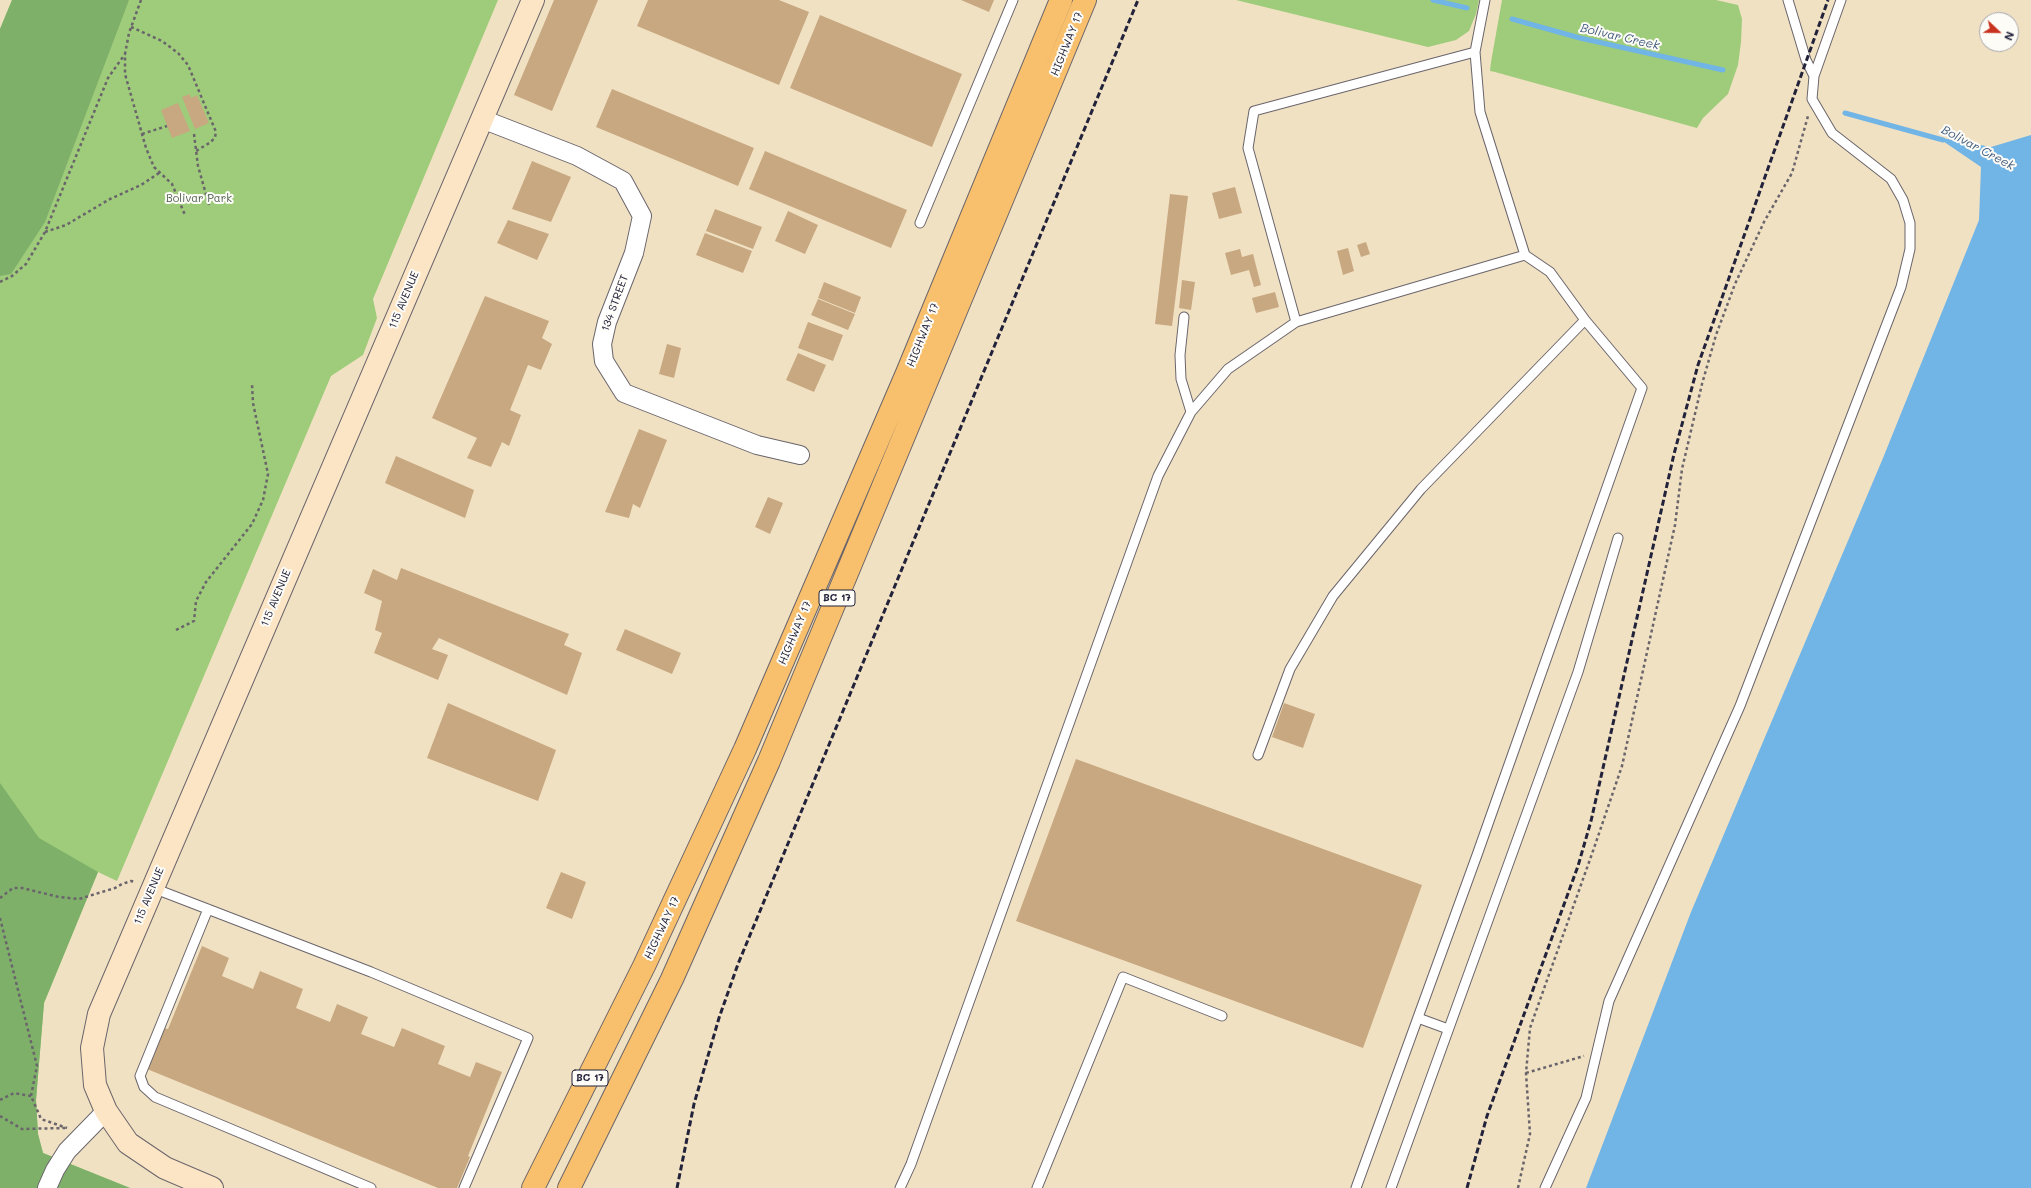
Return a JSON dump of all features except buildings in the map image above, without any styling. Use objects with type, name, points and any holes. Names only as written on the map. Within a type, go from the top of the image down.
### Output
[{"type":"highway","name":"HIGHWAY 17","points":[[533,1188],[641,973],[745,749],[907,374],[1061,0]]},
{"type":"highway","name":"HIGHWAY 17","points":[[570,1188],[672,979],[760,782],[1085,0]]},
{"type":"street","name":"115 AVENUE","points":[[212,1188],[165,1168],[128,1143],[106,1111],[95,1085],[92,1048],[99,1014],[533,0]]},
{"type":"street","name":"134 STREET","points":[[482,119],[577,156],[623,181],[642,216],[634,253],[607,322],[602,344],[604,362],[624,392],[758,445],[800,456]]},
{"type":"street","points":[[47,1188],[54,1170],[67,1150],[106,1111]]},
{"type":"lane","points":[[920,224],[1013,0]]},
{"type":"lane","points":[[1356,1188],[1642,388],[1585,320],[1550,272],[1525,254],[1480,112],[1475,52],[1485,0]]},
{"type":"lane","points":[[1788,0],[1806,60],[1814,76]]},
{"type":"lane","points":[[1545,1188],[1586,1098],[1609,1001],[1740,706],[1900,287],[1910,249],[1910,223],[1904,200],[1891,179],[1832,133],[1812,99],[1814,76],[1841,0]]},
{"type":"lane","points":[[1296,322],[1248,148],[1254,111],[1475,52]]},
{"type":"lane","points":[[900,1188],[911,1164],[1158,476],[1191,412],[1228,369],[1296,322],[1525,254]]},
{"type":"lane","points":[[1184,317],[1180,355],[1181,379],[1191,412]]},
{"type":"lane","points":[[1258,755],[1290,669],[1333,596],[1421,490],[1585,320]]},
{"type":"lane","points":[[1391,1188],[1578,672],[1618,538]]},
{"type":"lane","points":[[153,888],[371,972],[528,1038],[464,1188]]},
{"type":"lane","points":[[208,909],[140,1076],[144,1087],[155,1097],[371,1188]]},
{"type":"lane","points":[[1037,1188],[1123,977],[1222,1016]]},
{"type":"lane","points":[[1418,1018],[1448,1029]]},
{"type":"path","points":[[141,0],[131,27],[125,54],[125,74],[151,161],[159,173],[172,184],[185,215]]},
{"type":"path","points":[[131,27],[162,41],[178,53],[188,65],[216,132],[215,137],[211,142],[196,151]]},
{"type":"path","points":[[0,282],[12,276],[26,264],[45,232],[108,78],[125,54]]},
{"type":"path","points":[[1518,1188],[1530,1134],[1526,1074],[1530,1028],[1594,851],[1622,766],[1675,525],[1682,469],[1702,384],[1714,342],[1735,284],[1764,222],[1792,173],[1812,99]]},
{"type":"path","points":[[142,134],[167,126]]},
{"type":"path","points":[[194,134],[198,166],[209,205]]},
{"type":"path","points":[[45,232],[66,225],[110,198],[141,185],[159,173]]},
{"type":"path","points":[[176,630],[194,621],[196,601],[206,582],[252,524],[263,500],[268,474],[253,403],[252,384]]},
{"type":"path","points":[[0,898],[13,888],[28,889],[60,897],[79,899],[131,881],[153,888]]},
{"type":"path","points":[[0,918],[37,1066],[31,1096],[41,1119],[68,1128],[22,1129],[0,1116]]},
{"type":"path","points":[[1526,1074],[1596,1052]]},
{"type":"path","points":[[0,1100],[14,1094],[31,1096]]},
{"type":"green space","name":"Bolivar Park","points":[[12,0],[498,0],[373,299],[377,318],[363,355],[331,376],[117,881],[98,872],[44,1003],[36,1100],[38,1134],[43,1153],[130,1188],[0,1188],[0,29]]},
{"type":"green space","points":[[12,0],[129,0],[45,222],[11,274],[0,276],[0,29]]},
{"type":"green space","points":[[1236,0],[1479,0],[1476,14],[1469,31],[1456,40],[1428,47]]},
{"type":"green space","points":[[1502,0],[1716,0],[1738,5],[1742,19],[1738,65],[1728,94],[1703,118],[1697,128],[1490,71]]},
{"type":"green space","points":[[0,783],[39,838],[98,872],[44,1003],[36,1100],[38,1134],[43,1153],[130,1188],[0,1188]]},
{"type":"water","points":[[2031,135],[2031,1188],[1586,1188],[1691,912],[1883,458],[1979,220],[1981,167],[1937,137],[1991,147]]},
{"type":"waterway","name":"Bolivar Creek","points":[[1433,0],[1467,8]]},
{"type":"waterway","name":"Bolivar Creek","points":[[1512,19],[1580,38],[1723,70]]},
{"type":"waterway","name":"Bolivar Creek","points":[[1845,113],[1943,140]]},
{"type":"railway","points":[[677,1188],[694,1104],[719,1018],[738,964],[1138,0]]},
{"type":"railway","points":[[1467,1188],[1487,1116],[1578,866],[1591,821],[1674,454],[1698,365],[1828,0]]}]
